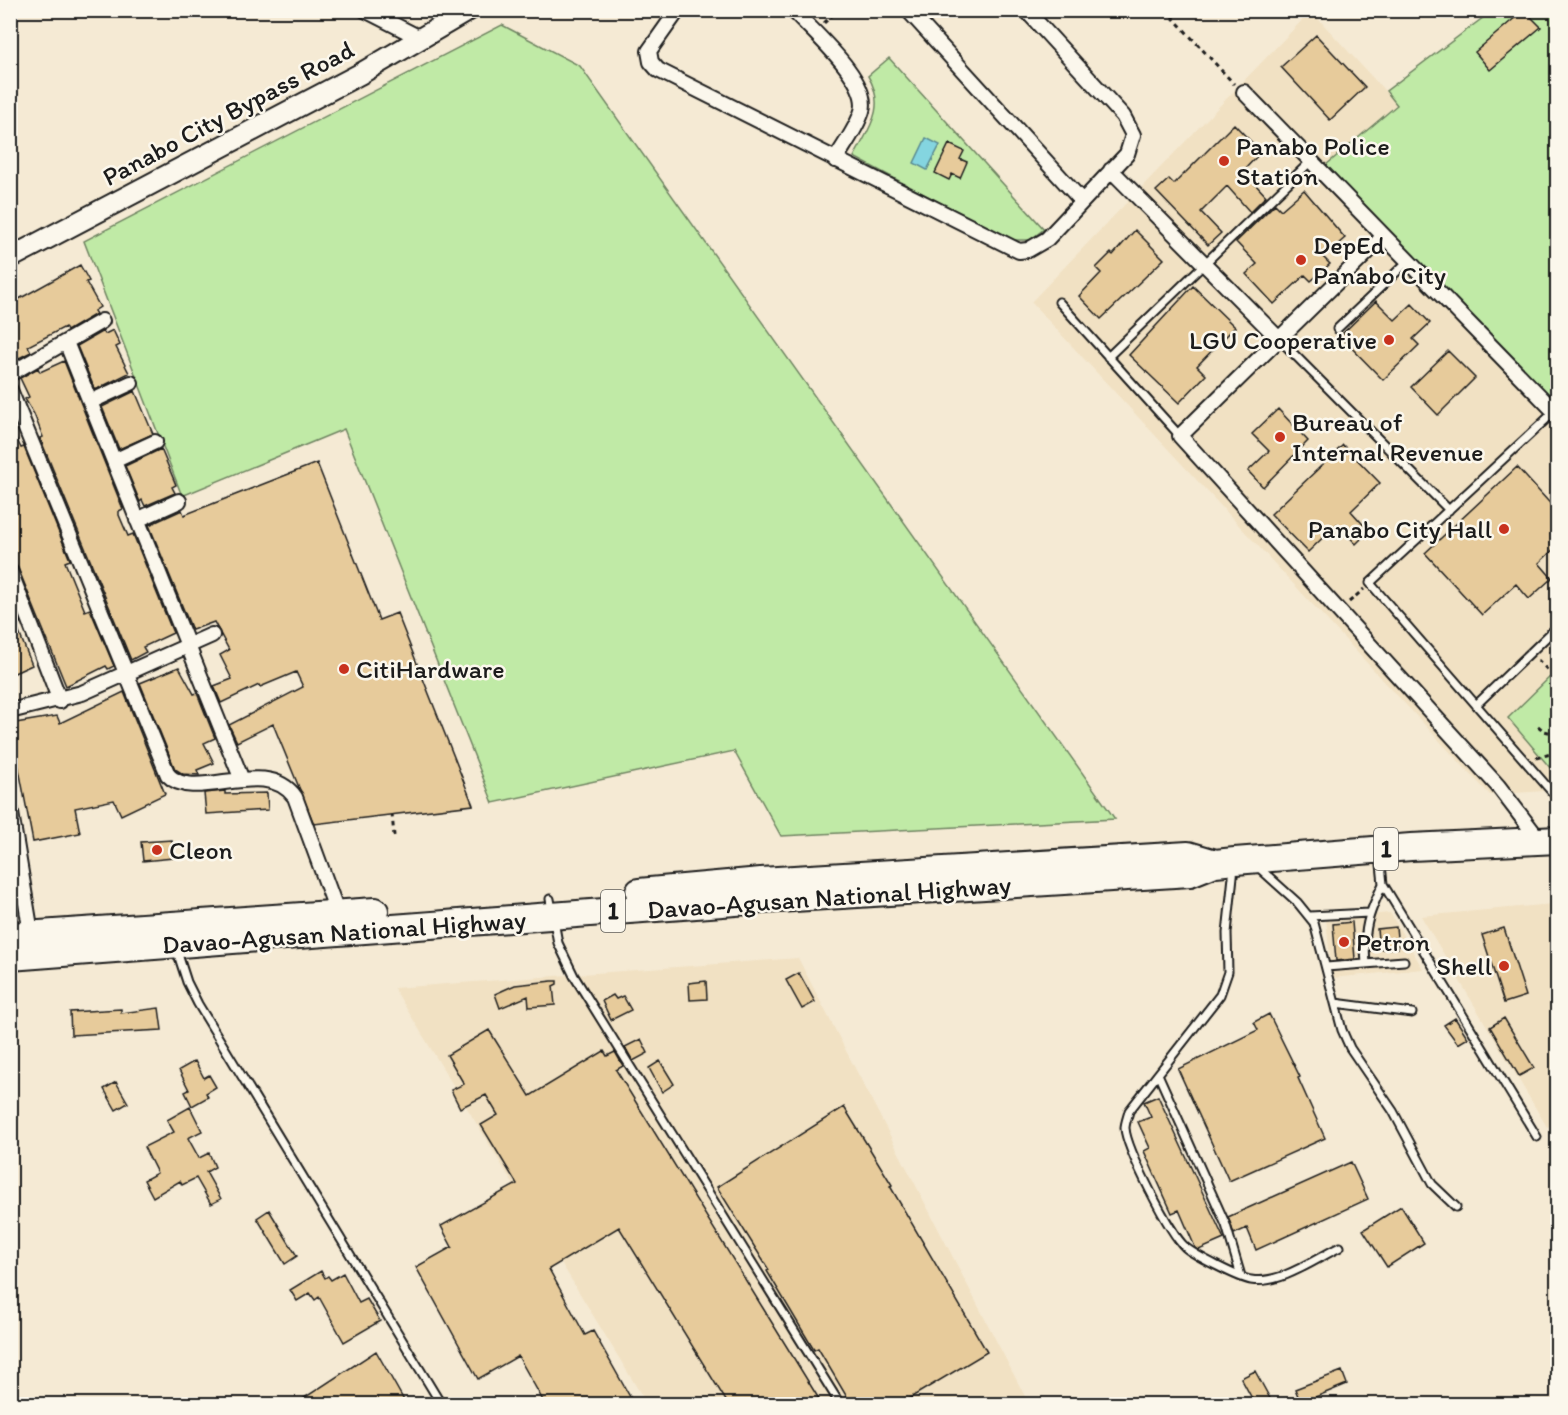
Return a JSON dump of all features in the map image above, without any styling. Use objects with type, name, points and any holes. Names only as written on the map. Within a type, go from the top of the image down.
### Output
[{"type":"highway","name":"Davao-Agusan National Highway","points":[[21,946],[762,891],[1190,873],[1233,861],[1549,840]]},
{"type":"highway","name":"Davao-Agusan National Highway","points":[[174,935],[338,914],[551,908]]},
{"type":"main road","name":"Panabo City Bypass Road","points":[[10,258],[422,39],[469,11]]},
{"type":"street","points":[[365,10],[422,39]]},
{"type":"street","points":[[678,10],[649,51],[651,62],[658,70],[1019,251],[1028,250],[1047,239],[1132,145],[1133,135],[1130,126],[1026,10]]},
{"type":"street","points":[[793,10],[850,73],[863,96],[863,109],[859,120],[835,160]]},
{"type":"street","points":[[908,10],[1082,201]]},
{"type":"street","points":[[1244,92],[1556,414]]},
{"type":"street","points":[[1111,170],[1278,338]]},
{"type":"street","points":[[1384,236],[1180,436],[1549,840]]},
{"type":"street","points":[[10,374],[102,321]]},
{"type":"street","points":[[66,342],[242,780]]},
{"type":"street","points":[[90,402],[131,383]]},
{"type":"street","points":[[10,390],[162,764],[174,781],[189,784],[242,780],[280,782],[295,797],[338,914]]},
{"type":"street","points":[[114,461],[155,442]]},
{"type":"street","points":[[137,520],[179,501]]},
{"type":"street","points":[[10,571],[60,700]]},
{"type":"street","points":[[10,711],[60,700],[126,675],[212,635]]},
{"type":"street","points":[[11,812],[21,946]]},
{"type":"lane","points":[[1108,357],[1311,161]]},
{"type":"lane","points":[[1337,329],[1408,261]]},
{"type":"lane","points":[[1059,302],[1180,436]]},
{"type":"lane","points":[[1278,338],[1449,510]]},
{"type":"lane","points":[[1556,414],[1370,583],[1526,760],[1557,799]]},
{"type":"lane","points":[[1476,705],[1557,626]]},
{"type":"lane","points":[[1380,850],[1383,884],[1538,1137]]},
{"type":"lane","points":[[1233,861],[1310,916],[1317,930],[1335,1003],[1350,1048],[1393,1111],[1432,1184],[1456,1207]]},
{"type":"lane","points":[[1233,861],[1227,933],[1228,972],[1224,986],[1207,1014],[1129,1110],[1125,1128],[1129,1144],[1146,1184],[1184,1246],[1202,1258],[1250,1280],[1264,1280],[1287,1273],[1340,1246]]},
{"type":"lane","points":[[1365,964],[1364,938],[1369,913],[1383,884]]},
{"type":"lane","points":[[551,908],[558,944],[574,976],[840,1404]]},
{"type":"lane","points":[[1310,916],[1369,913]]},
{"type":"lane","points":[[174,935],[187,982],[198,1004],[441,1404]]},
{"type":"lane","points":[[1326,968],[1404,961]]},
{"type":"lane","points":[[1335,1003],[1412,1013]]},
{"type":"lane","points":[[1158,1074],[1226,1225],[1240,1276]]},
{"type":"path","points":[[1166,10],[1244,92]]},
{"type":"path","points":[[1339,611],[1370,583]]},
{"type":"path","points":[[1530,652],[1557,681]]},
{"type":"path","points":[[1538,726],[1544,731],[1557,734]]},
{"type":"path","points":[[1526,760],[1557,752]]},
{"type":"path","points":[[392,814],[394,836]]},
{"type":"shaded area","points":[[1311,11],[1397,104],[1327,166],[1557,404],[1557,790],[1490,795],[1031,302]]},
{"type":"shaded area","points":[[1553,904],[1558,912],[1557,1121],[1547,1127],[1421,916]]},
{"type":"shaded area","points":[[1390,913],[1423,969],[1332,978],[1326,919]]},
{"type":"shaded area","points":[[798,958],[1029,1404],[647,1404],[394,988]]},
{"type":"green space","points":[[1492,11],[1557,11],[1557,404],[1326,165],[1397,105],[1386,91]]},
{"type":"green space","points":[[502,25],[580,66],[1115,819],[781,836],[734,751],[493,803],[344,429],[182,496],[84,241]]},
{"type":"green space","points":[[889,58],[1044,229],[1030,240],[1010,240],[854,157],[870,127],[876,108],[876,98],[868,76]]},
{"type":"green space","points":[[1557,670],[1557,776],[1508,718]]},
{"type":"water","points":[[926,138],[940,145],[927,170],[914,163]]},
{"type":"building","points":[[1524,10],[1541,27],[1490,70],[1475,52]]},
{"type":"building","points":[[1316,35],[1365,87],[1330,120],[1281,67]]},
{"type":"building","points":[[1234,124],[1261,152],[1243,171],[1266,196],[1250,212],[1227,186],[1201,212],[1221,233],[1208,245],[1156,191],[1169,179],[1174,184]]},
{"type":"building","points":[[949,144],[964,151],[960,159],[967,162],[960,178],[952,174],[949,180],[935,173]]},
{"type":"building","points":[[1304,190],[1345,238],[1323,257],[1330,264],[1311,281],[1305,275],[1274,304],[1246,274],[1257,264],[1236,242],[1275,204],[1281,210]]},
{"type":"building","points":[[1135,230],[1164,259],[1101,319],[1079,296],[1101,273],[1096,268],[1111,253],[1113,255]]},
{"type":"building","points":[[80,265],[89,281],[86,282],[100,307],[94,311],[96,314],[67,331],[65,327],[28,346],[31,352],[17,359],[10,347],[10,304]]},
{"type":"building","points":[[1193,286],[1235,327],[1197,366],[1206,375],[1179,403],[1129,355]]},
{"type":"building","points":[[1376,301],[1395,320],[1412,304],[1430,323],[1413,339],[1419,345],[1383,380],[1340,336]]},
{"type":"building","points":[[113,330],[120,345],[116,347],[129,373],[95,390],[77,346],[103,331],[105,334]]},
{"type":"building","points":[[1448,351],[1475,378],[1438,415],[1411,387]]},
{"type":"building","points":[[64,361],[123,509],[119,511],[119,515],[128,536],[133,534],[173,633],[143,647],[146,652],[131,660],[40,438],[43,437],[25,399],[29,397],[20,378],[38,368],[40,372]]},
{"type":"building","points":[[135,391],[153,434],[119,449],[102,407]]},
{"type":"building","name":"Bureau of Internal Revenue","points":[[1278,409],[1308,441],[1263,487],[1248,471],[1269,451],[1252,434]]},
{"type":"building","points":[[10,426],[21,448],[24,447],[70,560],[65,562],[85,611],[90,609],[114,666],[108,669],[106,666],[66,686],[18,568],[10,562],[10,497],[15,494],[10,481],[15,479],[10,468]]},
{"type":"building","points":[[1343,445],[1380,483],[1351,511],[1369,531],[1356,544],[1337,524],[1308,552],[1271,514]]},
{"type":"building","points":[[161,449],[176,485],[172,487],[175,493],[145,506],[142,500],[140,502],[125,466]]},
{"type":"building","points":[[317,463],[379,620],[397,613],[473,805],[314,824],[273,724],[237,742],[229,725],[303,687],[296,672],[260,687],[259,685],[221,703],[214,686],[232,679],[220,655],[229,650],[214,622],[192,630],[149,525],[182,510],[184,515]]},
{"type":"building","name":"Panabo City Hall","points":[[1517,467],[1557,511],[1557,546],[1539,563],[1552,578],[1529,599],[1516,584],[1482,615],[1425,553]]},
{"type":"building","points":[[10,597],[20,623],[16,625],[32,665],[10,675]]},
{"type":"building","points":[[179,667],[194,694],[197,693],[215,738],[204,743],[214,763],[197,770],[199,775],[183,774],[175,769],[140,683]]},
{"type":"building","points":[[124,692],[165,794],[121,815],[114,800],[75,808],[80,833],[33,842],[14,743],[10,744],[10,724],[57,716],[60,723]]},
{"type":"building","points":[[225,791],[225,794],[267,793],[268,810],[206,814],[204,793]]},
{"type":"building","name":"Cleon","points":[[172,840],[173,858],[143,861],[141,842]]},
{"type":"building","name":"Petron","points":[[1352,922],[1355,959],[1336,961],[1333,924]]},
{"type":"building","points":[[1396,927],[1398,948],[1379,949],[1377,929]]},
{"type":"building","name":"Shell","points":[[1504,928],[1526,996],[1504,1003],[1482,935]]},
{"type":"building","points":[[799,973],[815,1002],[802,1009],[786,980]]},
{"type":"building","points":[[557,981],[557,984],[553,986],[555,1005],[529,1007],[528,996],[500,1008],[495,994],[515,985]]},
{"type":"building","points":[[706,981],[707,999],[690,1000],[689,983]]},
{"type":"building","points":[[613,995],[616,999],[623,996],[631,1010],[611,1020],[602,1001]]},
{"type":"building","points":[[159,1008],[162,1030],[71,1035],[70,1012],[121,1009],[121,1013]]},
{"type":"building","points":[[1269,1014],[1300,1077],[1298,1078],[1325,1138],[1229,1181],[1178,1069],[1258,1030],[1254,1022]]},
{"type":"building","points":[[1455,1018],[1468,1038],[1458,1044],[1444,1025]]},
{"type":"building","points":[[1504,1018],[1534,1068],[1519,1076],[1490,1027]]},
{"type":"building","points":[[489,1030],[530,1096],[604,1051],[607,1056],[615,1052],[623,1066],[616,1070],[819,1399],[810,1404],[728,1404],[619,1227],[549,1269],[585,1335],[593,1331],[634,1404],[545,1404],[518,1356],[478,1379],[416,1267],[452,1247],[441,1226],[517,1184],[481,1125],[498,1115],[486,1095],[460,1108],[451,1090],[464,1084],[447,1055]]},
{"type":"building","points":[[641,1039],[648,1053],[633,1061],[625,1047]]},
{"type":"building","points":[[195,1061],[204,1078],[209,1075],[216,1087],[206,1093],[208,1097],[192,1106],[185,1092],[189,1090],[179,1070]]},
{"type":"building","points":[[660,1061],[674,1084],[662,1092],[649,1068]]},
{"type":"building","points":[[116,1082],[128,1103],[116,1110],[104,1089]]},
{"type":"building","points":[[1158,1096],[1224,1239],[1199,1250],[1195,1247],[1179,1210],[1172,1213],[1144,1151],[1150,1148],[1138,1122],[1151,1117],[1144,1102]]},
{"type":"building","points":[[190,1107],[202,1131],[188,1138],[199,1158],[209,1153],[215,1167],[206,1172],[221,1199],[211,1204],[196,1178],[182,1185],[180,1181],[153,1197],[144,1180],[157,1173],[144,1147],[174,1132],[167,1120]]},
{"type":"building","points":[[844,1107],[892,1185],[890,1186],[987,1352],[900,1404],[851,1404],[818,1348],[814,1350],[767,1271],[769,1270],[717,1187]]},
{"type":"building","points":[[1351,1162],[1368,1199],[1256,1250],[1247,1228],[1234,1234],[1228,1217]]},
{"type":"building","points":[[1401,1206],[1424,1243],[1387,1267],[1363,1230]]},
{"type":"building","points":[[269,1210],[297,1256],[285,1264],[257,1218]]},
{"type":"building","points":[[321,1271],[325,1278],[328,1276],[331,1280],[343,1273],[359,1303],[367,1299],[380,1321],[344,1342],[319,1297],[315,1300],[310,1293],[297,1301],[290,1290]]},
{"type":"building","points":[[376,1351],[406,1404],[295,1404]]},
{"type":"building","points":[[1255,1371],[1273,1404],[1255,1404],[1241,1378]]},
{"type":"building","points":[[1342,1371],[1347,1384],[1301,1403],[1295,1389]]},
{"type":"place","name":"Panabo Police Station","points":[[1224,161]]},
{"type":"place","name":"DepEd Panabo City","points":[[1301,260]]},
{"type":"place","name":"LGU Cooperative","points":[[1389,340]]},
{"type":"place","name":"Bureau of Internal Revenue","points":[[1280,437]]},
{"type":"place","name":"Panabo City Hall","points":[[1504,529]]},
{"type":"place","name":"CitiHardware","points":[[344,669]]},
{"type":"place","name":"Cleon","points":[[157,850]]},
{"type":"place","name":"Petron","points":[[1344,942]]},
{"type":"place","name":"Shell","points":[[1504,966]]}]
